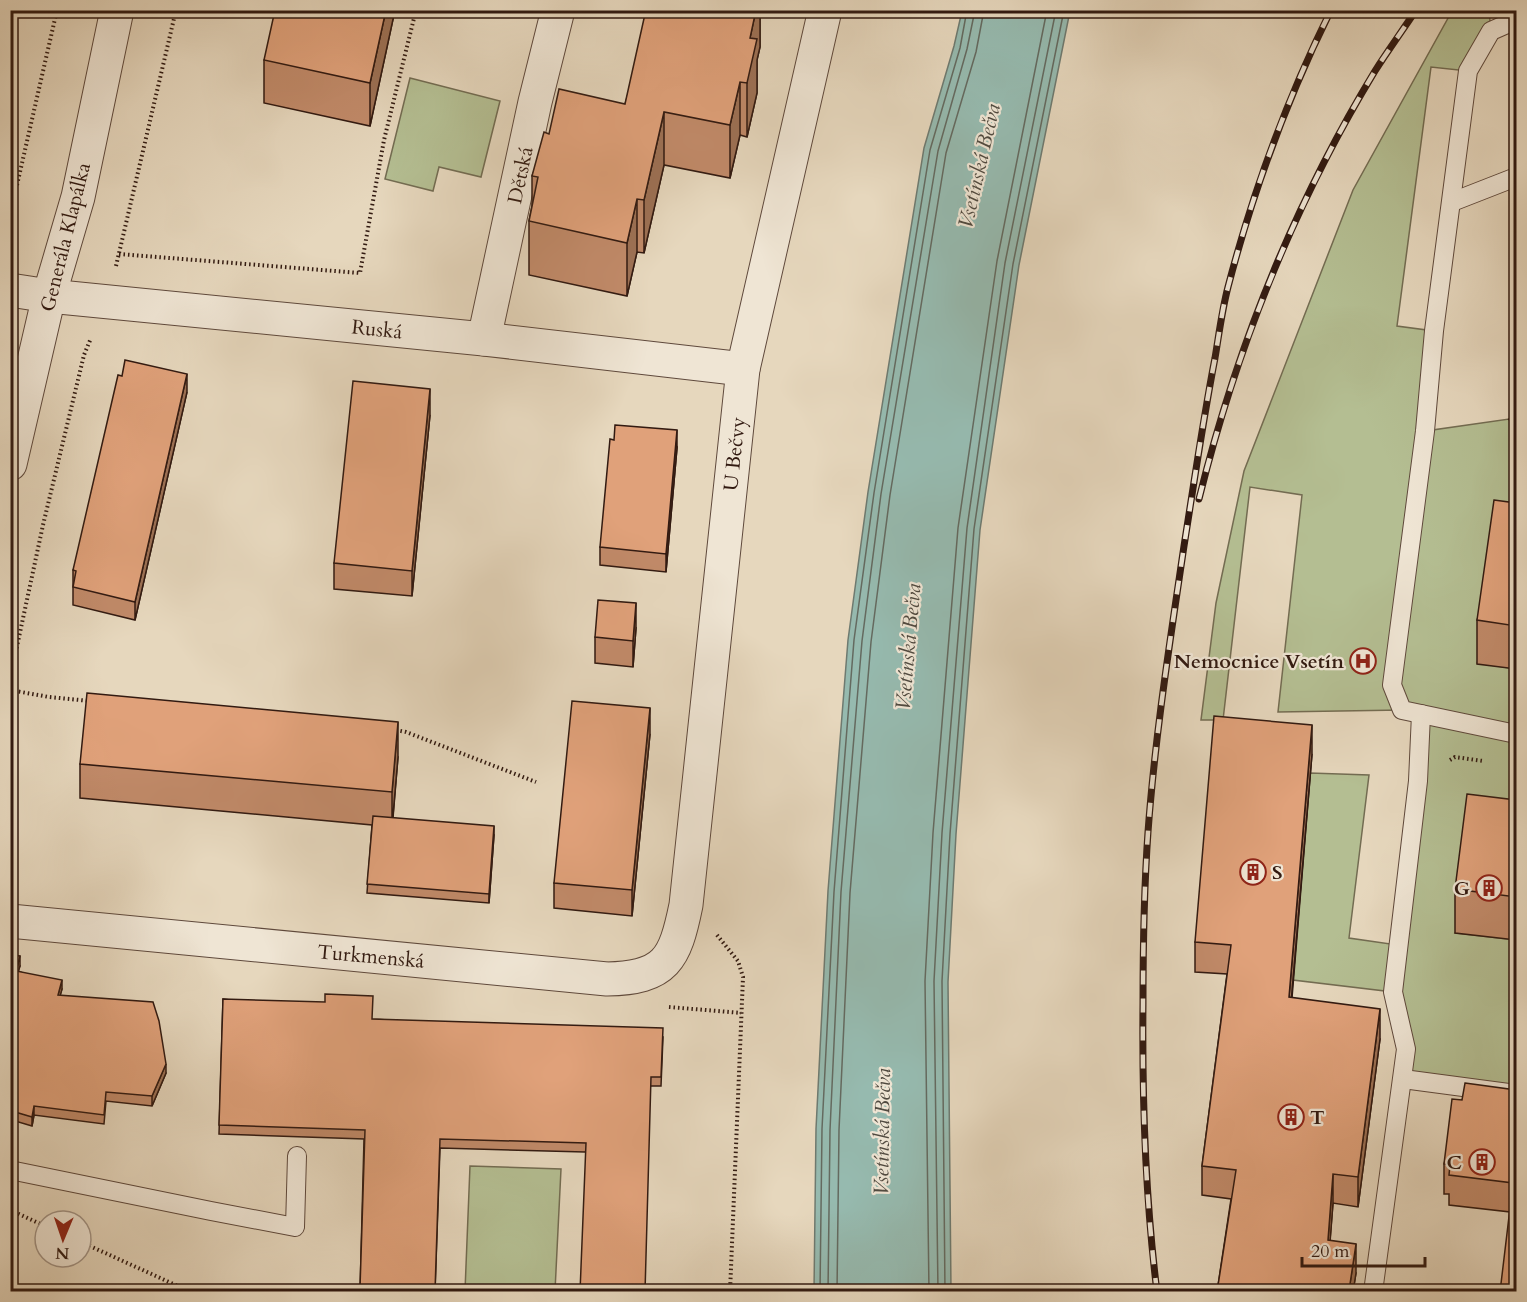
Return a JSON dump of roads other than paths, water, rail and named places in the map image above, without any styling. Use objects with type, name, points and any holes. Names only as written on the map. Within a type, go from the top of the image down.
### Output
[{"type":"street","name":"Generála Klapálka","points":[[10,464],[49,296],[78,197],[117,10]]},
{"type":"street","name":"Dětská","points":[[484,339],[535,102],[558,10]]},
{"type":"street","name":"U Bečvy","points":[[686,905],[743,369],[825,10]]},
{"type":"street","name":"Ruská","points":[[10,290],[106,302],[484,339],[743,369]]},
{"type":"street","name":"Turkmenská","points":[[10,921],[607,979],[634,978],[657,968],[672,955],[680,936],[686,905]]},
{"type":"lane","points":[[1516,20],[1491,31],[1468,71],[1434,331],[1425,431],[1392,685],[1402,710],[1516,734]]},
{"type":"lane","points":[[1452,202],[1516,177]]},
{"type":"lane","points":[[1372,1292],[1406,1050],[1393,992],[1418,781],[1421,714]]},
{"type":"lane","points":[[1403,1079],[1516,1094]]},
{"type":"lane","points":[[10,1170],[295,1227],[297,1156]]},
{"type":"water","name":"Vsetínská Bečva","points":[[962,11],[1070,11],[1019,265],[980,530],[956,834],[948,982],[951,1291],[814,1291],[816,1129],[828,891],[848,640],[868,492],[924,148]]},
{"type":"railway","points":[[1157,1292],[1145,1148],[1143,960],[1148,832],[1163,689],[1199,452],[1228,287],[1248,216],[1272,146],[1331,10]]},
{"type":"railway","points":[[1199,499],[1231,387],[1250,332],[1294,225],[1346,121],[1375,71],[1416,10]]},
{"type":"place","name":"Nemocnice Vsetín","points":[[1363,661]]},
{"type":"place","name":"S","points":[[1253,872]]},
{"type":"place","name":"G","points":[[1489,888]]},
{"type":"place","name":"T","points":[[1291,1117]]},
{"type":"place","name":"C","points":[[1482,1162]]}]
